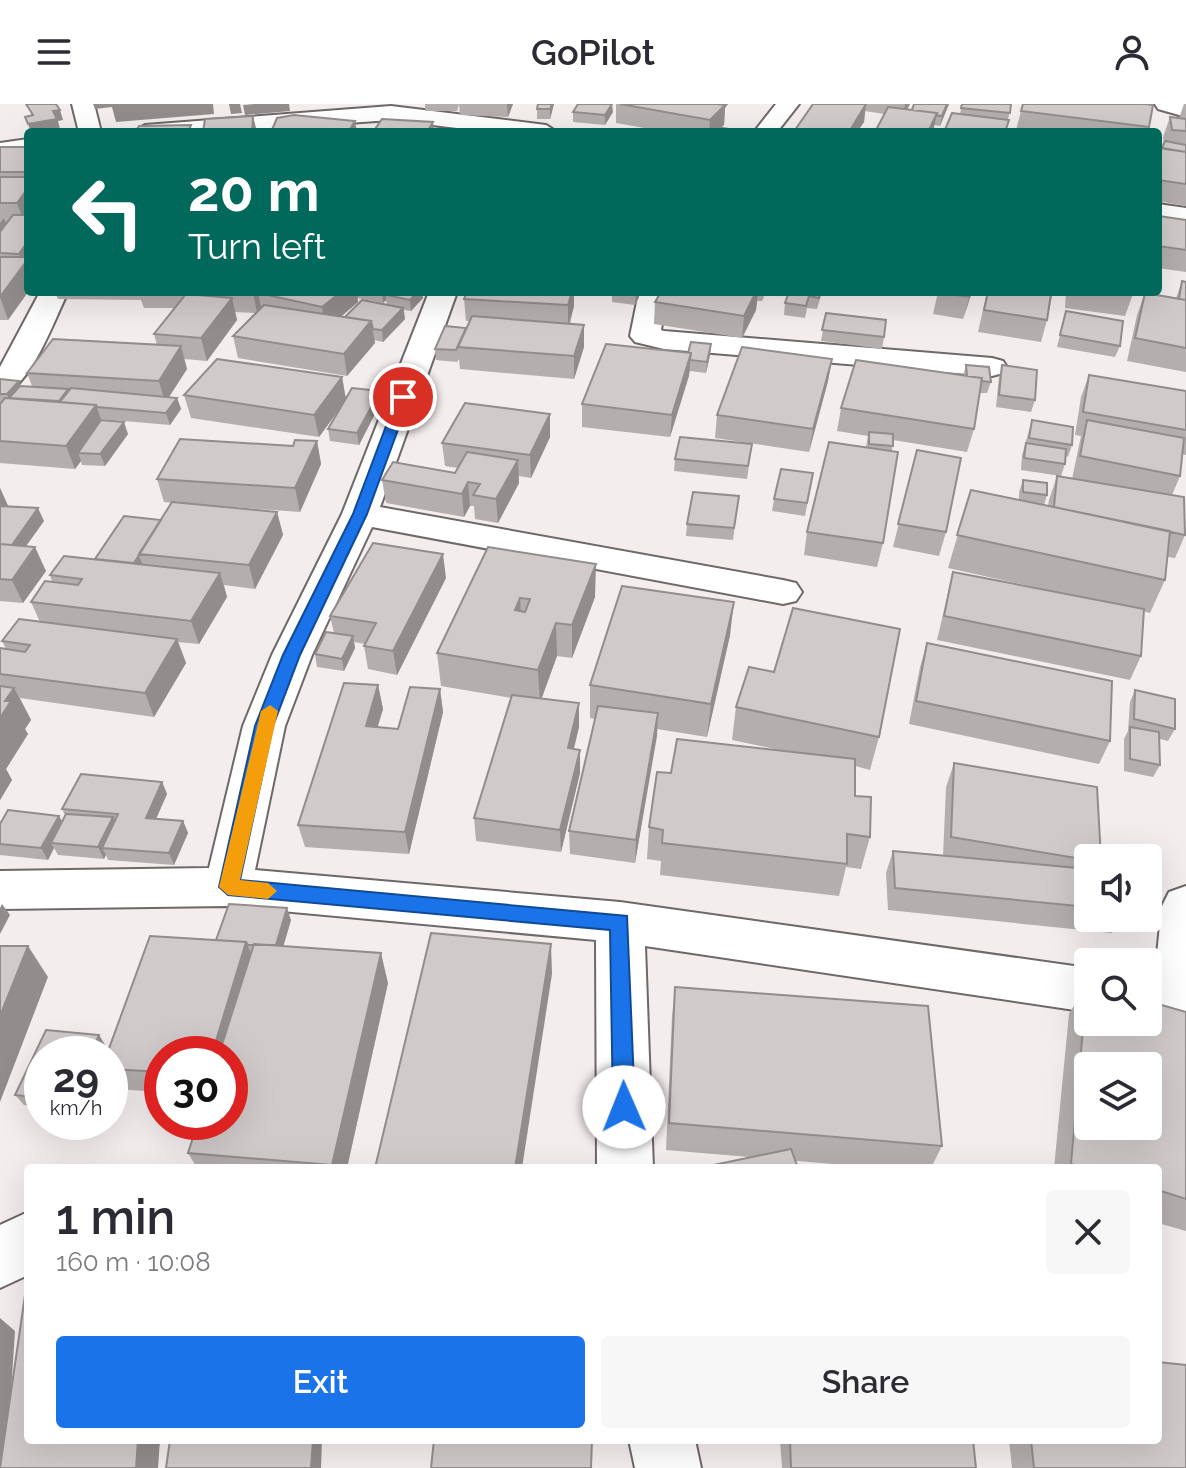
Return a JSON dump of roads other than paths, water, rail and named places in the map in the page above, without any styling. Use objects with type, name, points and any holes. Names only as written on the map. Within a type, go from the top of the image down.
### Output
[{"type":"street","points":[[83,104],[89,128]]},
{"type":"street","points":[[768,128],[788,104]]},
{"type":"street","points":[[1166,104],[1186,110]]},
{"type":"street","points":[[187,128],[392,108],[513,128]]},
{"type":"street","points":[[0,150],[24,147]]},
{"type":"street","points":[[1162,213],[1186,216]]},
{"type":"street","points":[[0,386],[11,375],[52,296]]},
{"type":"street","points":[[228,887],[264,726],[292,655],[360,514],[442,296]]},
{"type":"street","points":[[652,296],[645,336],[664,340],[992,367]]},
{"type":"street","points":[[360,514],[783,592]]},
{"type":"street","points":[[0,890],[228,887],[620,922],[1074,988]]},
{"type":"street","points":[[1170,1002],[1186,906]]},
{"type":"street","points":[[620,922],[625,1164]]},
{"type":"street","points":[[0,1258],[24,1243]]},
{"type":"street","points":[[663,1444],[668,1468]]}]
